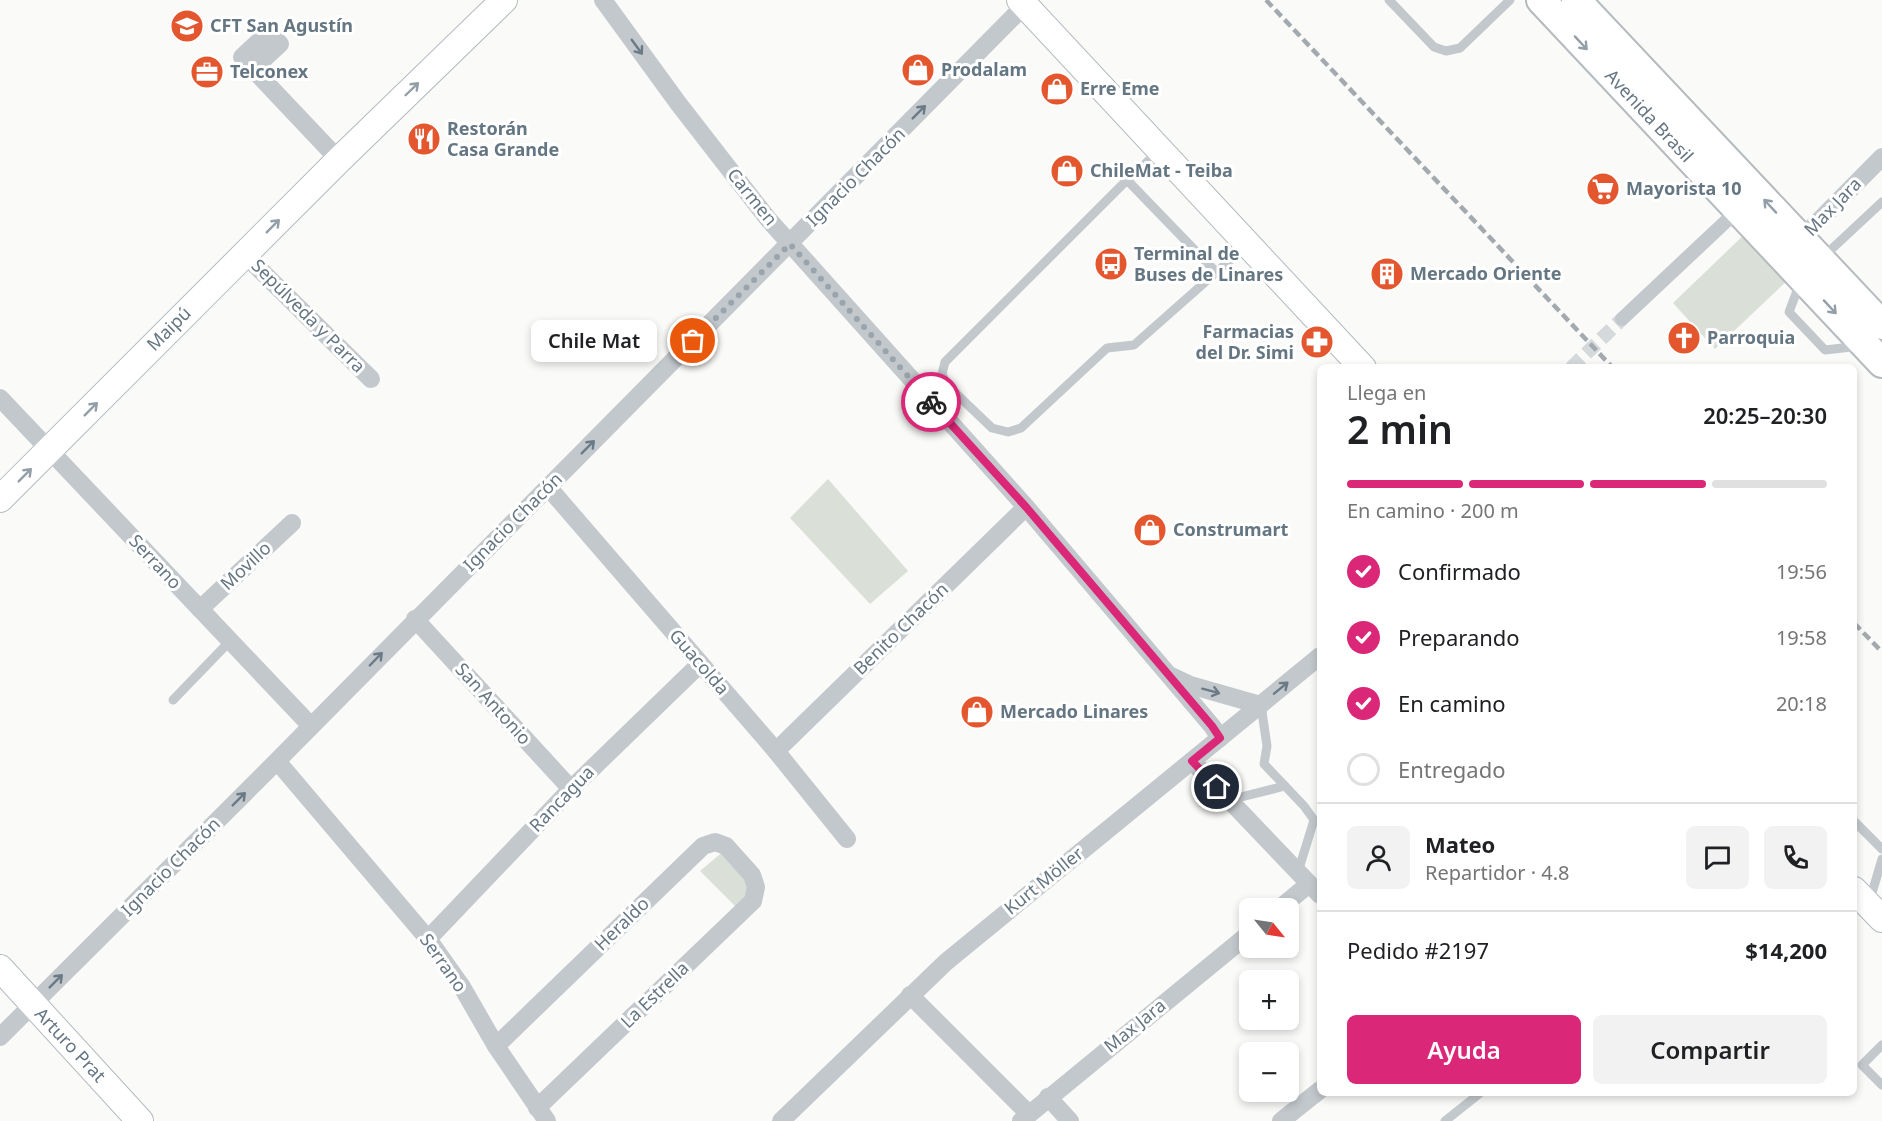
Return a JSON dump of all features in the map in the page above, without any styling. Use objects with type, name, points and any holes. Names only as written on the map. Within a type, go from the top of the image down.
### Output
[{"type":"main road","name":"Maipú","points":[[0,499],[244,254],[504,0]]},
{"type":"main road","name":"Avenida Brasil","points":[[1541,0],[1738,210],[1801,258]]},
{"type":"main road","name":"Avenida Brasil","points":[[1576,0],[1877,344]]},
{"type":"main road","points":[[1022,3],[1360,364]]},
{"type":"main road","name":"Arturo Prat","points":[[0,968],[140,1121]]},
{"type":"street","name":"Carmen","points":[[603,0],[684,112],[790,244],[1026,507],[1220,738]]},
{"type":"street","name":"Ignacio Chacón","points":[[0,1037],[790,244],[1022,3]]},
{"type":"street","points":[[253,69],[339,160]]},
{"type":"street","name":"Max Jara","points":[[1801,258],[1882,157]]},
{"type":"street","points":[[1622,319],[1738,210]]},
{"type":"street","name":"Sepúlveda y Parra","points":[[244,254],[371,379]]},
{"type":"street","name":"Serrano","points":[[0,398],[310,726]]},
{"type":"street","name":"Guacolda","points":[[548,487],[848,838]]},
{"type":"street","name":"Benito Chacón","points":[[776,752],[1026,507]]},
{"type":"street","name":"Movillo","points":[[200,609],[292,523]]},
{"type":"street","name":"San Antonio","points":[[415,619],[571,789]]},
{"type":"street","name":"Kurt Möller","points":[[781,1121],[910,995],[984,929],[1317,658]]},
{"type":"street","name":"Rancagua","points":[[428,939],[571,789],[700,664]]},
{"type":"street","points":[[1164,672],[1190,685],[1260,705]]},
{"type":"street","name":"Serrano","points":[[277,761],[428,939],[462,987],[496,1046],[542,1114]]},
{"type":"street","points":[[1192,761],[1309,884],[1292,898]]},
{"type":"street","name":"Heraldo","points":[[496,1046],[703,846],[715,842],[726,846],[752,875]]},
{"type":"street","name":"La Estrella","points":[[542,1114],[753,901],[756,887],[752,875]]},
{"type":"street","name":"Max Jara","points":[[1025,1117],[1239,942]]},
{"type":"street","points":[[910,995],[1025,1117]]},
{"type":"street","points":[[1281,1121],[1317,1092]]},
{"type":"street","points":[[1048,1098],[1070,1121]]},
{"type":"lane","points":[[1389,0],[1434,47],[1440,51],[1446,51],[1460,48],[1510,0]]},
{"type":"lane","points":[[1160,150],[1127,180],[945,362],[942,374],[946,384],[992,428],[999,431],[1014,431],[1026,424],[1107,348],[1134,345],[1248,244]]},
{"type":"lane","points":[[1127,180],[1216,272]]},
{"type":"lane","points":[[1801,258],[1882,202]]},
{"type":"lane","points":[[173,700],[230,641]]},
{"type":"lane","points":[[1260,705],[1267,746],[1264,764],[1304,806],[1314,820],[1309,884]]},
{"type":"lane","points":[[1229,800],[1285,786]]},
{"type":"lane","points":[[1857,824],[1882,849]]},
{"type":"lane","points":[[1868,905],[1882,859]]},
{"type":"lane","points":[[1882,1045],[1862,1065],[1882,1085]]},
{"type":"lane","points":[[1445,1121],[1476,1096]]},
{"type":"shaded area","points":[[1749,230],[1792,276],[1715,349],[1673,303]]},
{"type":"shaded area","points":[[828,479],[908,571],[870,604],[790,518]]},
{"type":"shaded area","points":[[725,850],[756,887],[736,907],[700,871]]},
{"type":"tunnel","points":[[1575,364],[1622,319]]},
{"type":"railway","points":[[1266,0],[1609,364]]},
{"type":"railway","points":[[1857,626],[1882,652]]},
{"type":"way so far","points":[[693,341],[790,244],[931,402]]},
{"type":"place","name":"CFT San Agustín","points":[[187,26]]},
{"type":"place","name":"Prodalam","points":[[918,70]]},
{"type":"place","name":"Telconex","points":[[207,72]]},
{"type":"place","name":"Erre Eme","points":[[1057,89]]},
{"type":"place","name":"Restorán Casa Grande","points":[[424,139]]},
{"type":"place","name":"ChileMat - Teiba","points":[[1067,171]]},
{"type":"place","name":"Mayorista 10","points":[[1603,189]]},
{"type":"place","name":"Terminal de Buses de Linares","points":[[1111,264]]},
{"type":"place","name":"Mercado Oriente","points":[[1387,274]]},
{"type":"place","name":"Parroquia","points":[[1684,338]]},
{"type":"place","name":"Chile Mat","points":[[693,341]]},
{"type":"place","name":"Farmacias del Dr. Simi","points":[[1317,342]]},
{"type":"place","name":"Construmart","points":[[1150,530]]},
{"type":"place","name":"Mercado Linares","points":[[977,712]]},
{"type":"route","points":[[931,402],[1026,507],[1212,726],[1220,738],[1192,761],[1217,787]]}]
